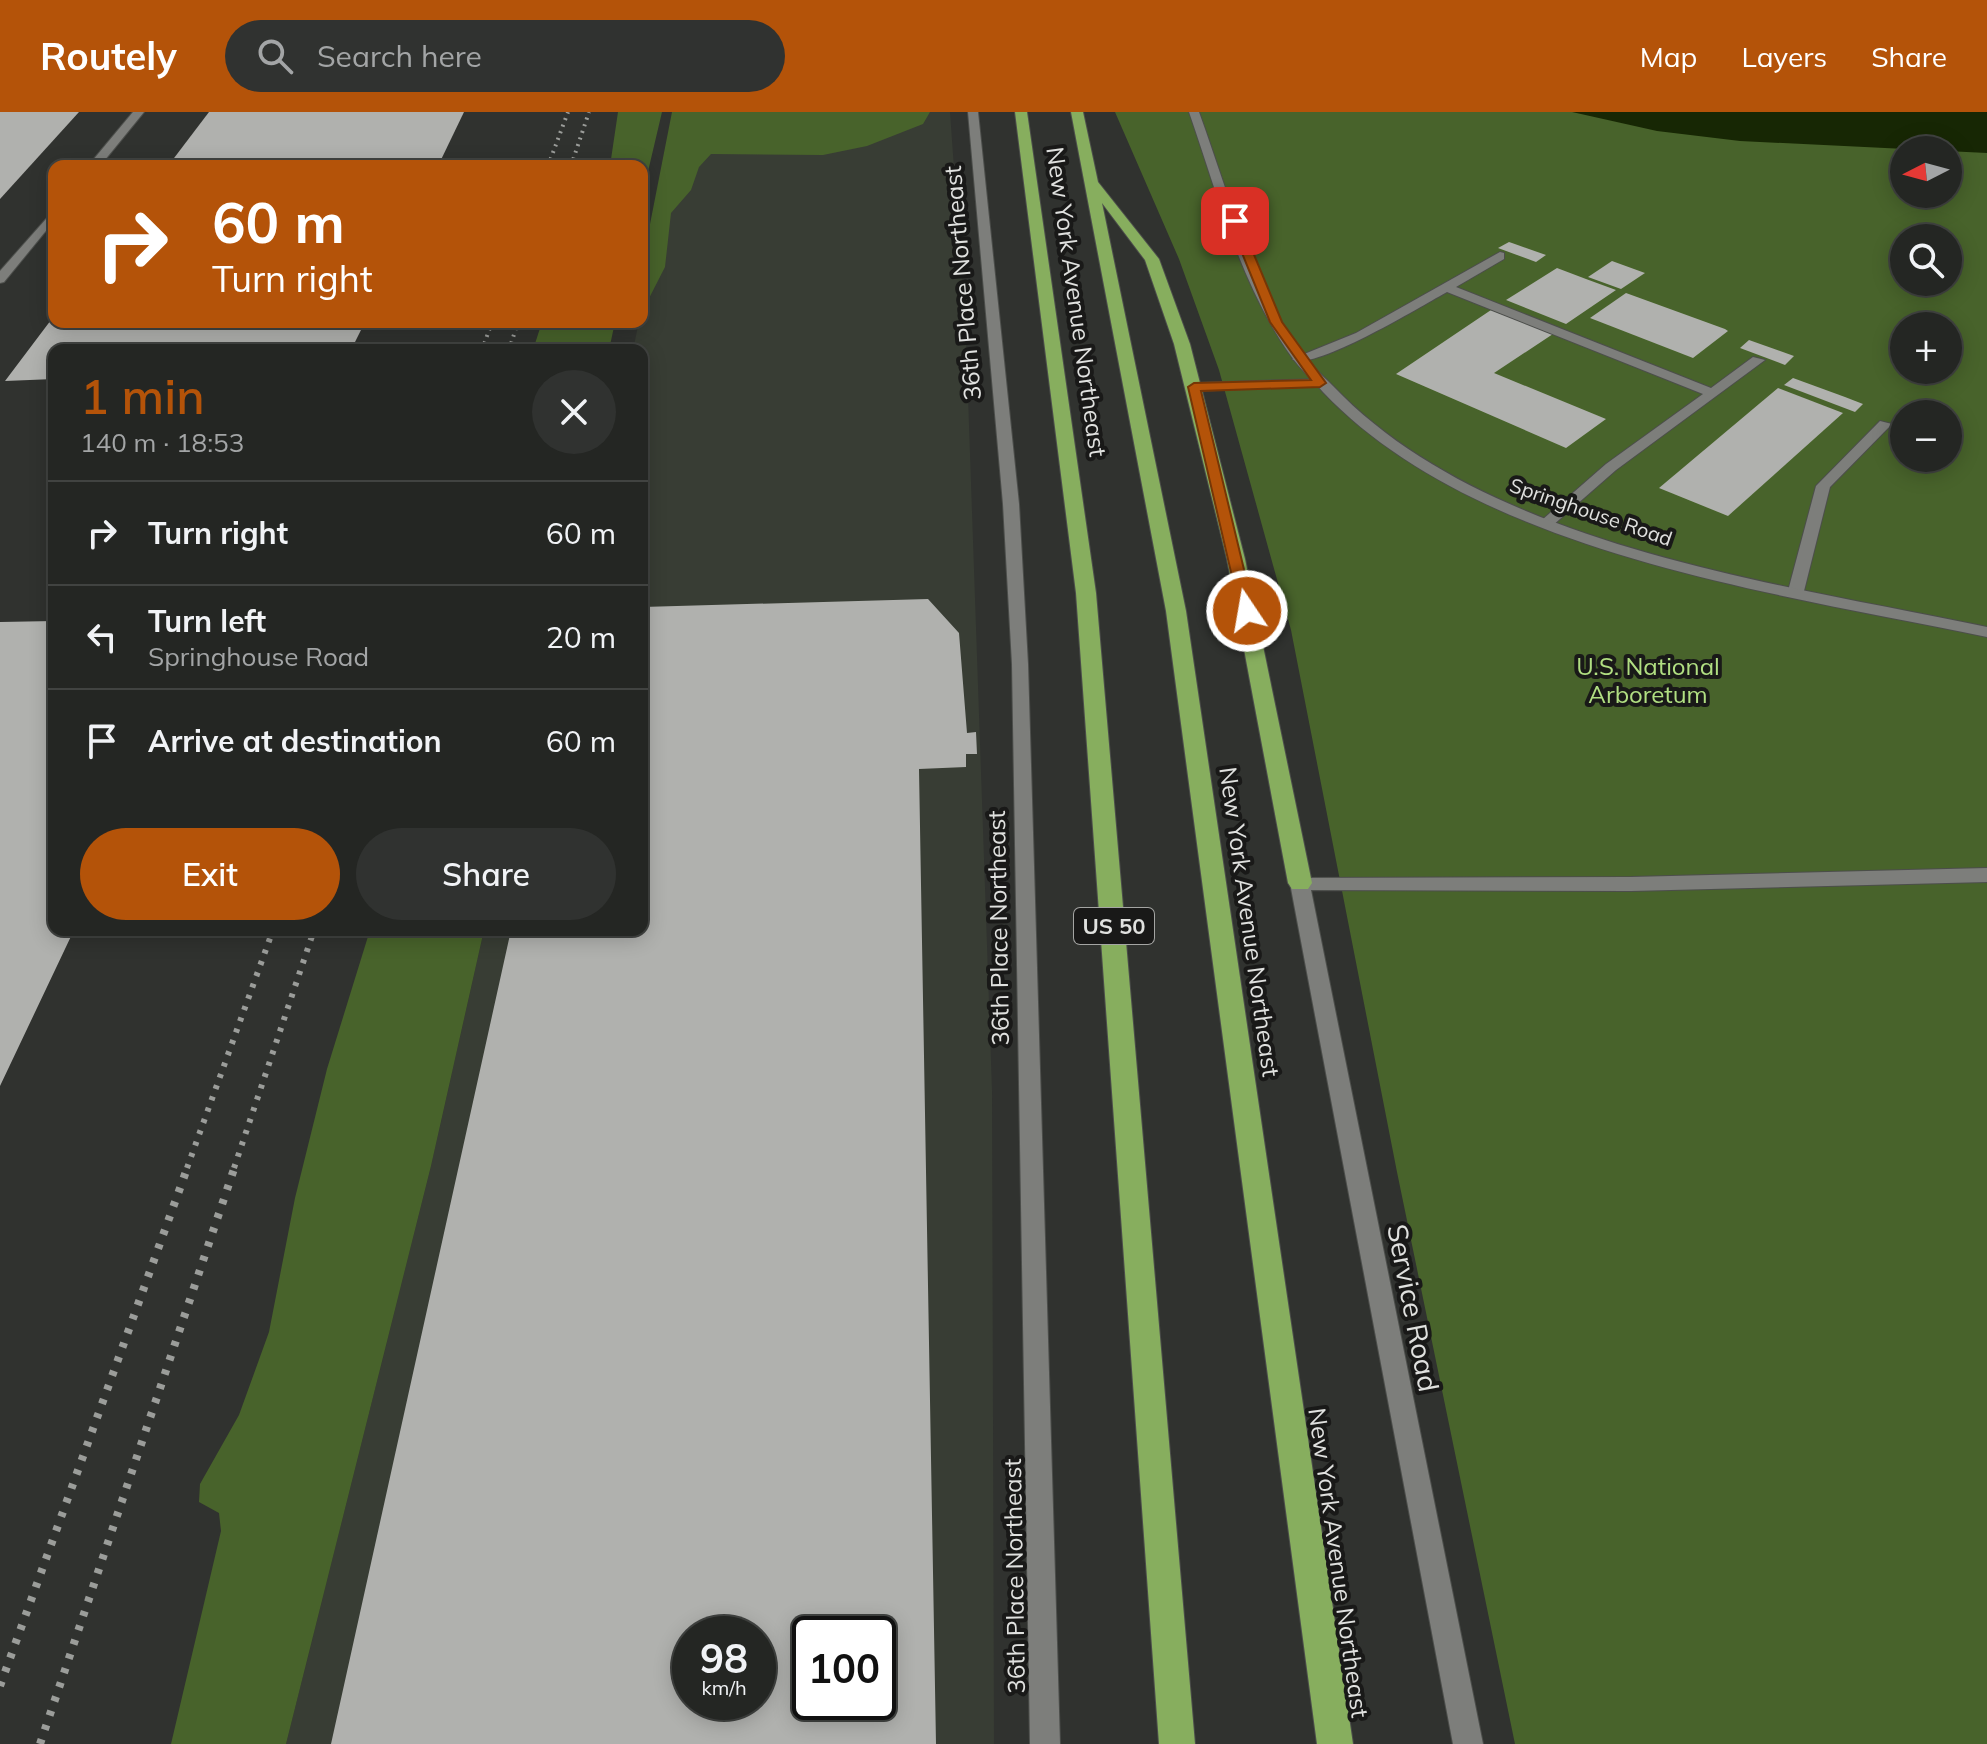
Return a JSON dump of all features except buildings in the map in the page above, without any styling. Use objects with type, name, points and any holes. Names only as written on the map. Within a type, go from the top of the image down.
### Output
[{"type":"highway","name":"New York Avenue Northeast","points":[[1021,112],[1069,446],[1087,607],[1177,1744]]},
{"type":"highway","name":"New York Avenue Northeast","points":[[1077,112],[1146,444],[1184,657],[1335,1744]]},
{"type":"highway","points":[[1091,180],[1152,259],[1172,310],[1194,387],[1245,604],[1300,883]]},
{"type":"street","points":[[99,160],[139,112]]},
{"type":"street","name":"36th Place Northeast","points":[[973,112],[1011,504],[1019,650],[1045,1744]]},
{"type":"street","name":"Springhouse Road","points":[[1194,112],[1267,304],[1299,359],[1354,416],[1406,454],[1471,490],[1547,523],[1671,561],[1987,632]]},
{"type":"street","points":[[0,279],[48,221]]},
{"type":"street","points":[[1299,359],[1361,336],[1500,256]]},
{"type":"street","points":[[1446,287],[1713,393]]},
{"type":"street","points":[[1547,523],[1611,467],[1758,360]]},
{"type":"street","points":[[1194,387],[1320,383]]},
{"type":"street","points":[[1796,591],[1823,486],[1885,424]]},
{"type":"street","points":[[1300,883],[1631,884],[1987,875]]},
{"type":"street","name":"Service Road","points":[[1300,883],[1468,1744]]},
{"type":"shaded area","points":[[683,112],[950,112],[966,338],[992,1090],[994,1744],[286,1744],[431,1166],[483,936],[648,936],[648,344],[634,344],[638,328],[648,328],[648,279]]},
{"type":"shaded area","points":[[1572,112],[1987,112],[1987,153],[1962,152],[1962,136],[1890,136],[1890,148],[1740,141],[1657,131]]},
{"type":"green space","points":[[618,112],[662,112],[648,172],[648,160],[611,160]]},
{"type":"green space","points":[[672,112],[930,112],[923,124],[867,146],[823,155],[711,154],[699,167],[691,190],[671,213],[665,267],[648,300],[648,234]]},
{"type":"green space","name":"U.S. National Arboretum","points":[[1115,112],[1987,112],[1987,1744],[1515,1744],[1397,1172],[1291,630],[1219,370],[1179,259]]},
{"type":"green space","points":[[540,328],[614,328],[610,344],[535,344]]},
{"type":"green space","points":[[368,936],[483,936],[431,1166],[286,1744],[171,1744],[221,1531],[219,1513],[199,1502],[200,1484],[239,1415],[269,1332],[295,1198],[327,1069]]},
{"type":"railway","points":[[550,160],[568,112]]},
{"type":"railway","points":[[573,160],[589,112]]},
{"type":"railway","points":[[484,344],[490,328]]},
{"type":"railway","points":[[511,344],[516,328]]},
{"type":"railway","points":[[187,1168],[271,936]]},
{"type":"railway","points":[[234,1168],[312,936]]},
{"type":"railway","points":[[0,1686],[188,1166]]},
{"type":"railway","points":[[40,1744],[235,1166]]},
{"type":"route","points":[[1235,221],[1276,322],[1299,359],[1320,383],[1194,387],[1247,611]]}]
